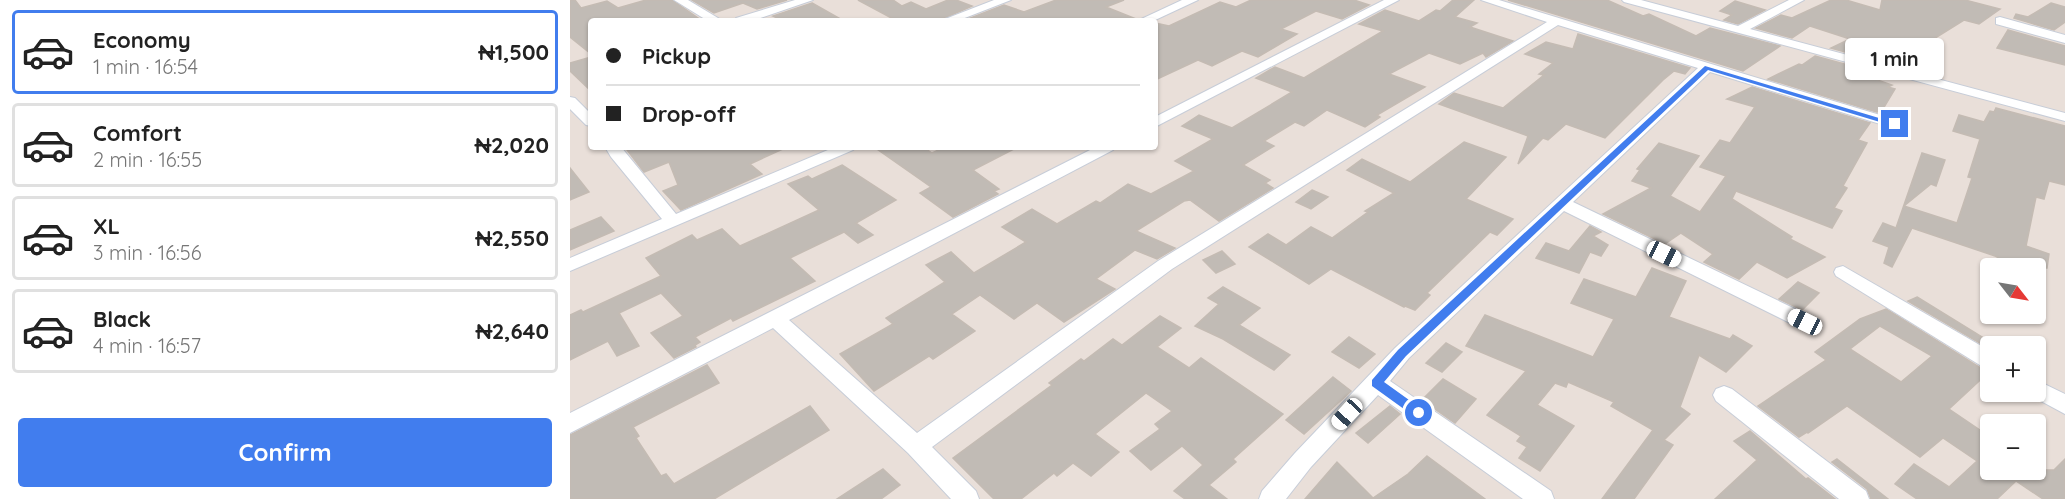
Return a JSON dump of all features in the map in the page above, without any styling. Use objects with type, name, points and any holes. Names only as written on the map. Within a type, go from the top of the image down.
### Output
[{"type":"street","points":[[680,0],[712,18]]},
{"type":"street","points":[[750,18],[807,0]]},
{"type":"street","points":[[954,18],[1005,0]]},
{"type":"street","points":[[1150,18],[1192,0]]},
{"type":"street","points":[[1158,121],[1393,0]]},
{"type":"street","points":[[1487,0],[1895,124]]},
{"type":"street","points":[[1628,0],[2065,117]]},
{"type":"street","points":[[1739,30],[1798,0]]},
{"type":"street","points":[[916,446],[1165,265],[1557,21]]},
{"type":"street","points":[[2000,21],[2065,39]]},
{"type":"street","points":[[1271,499],[1303,460],[1402,353],[1707,68]]},
{"type":"street","points":[[570,101],[588,119]]},
{"type":"street","points":[[614,150],[673,221]]},
{"type":"street","points":[[570,265],[841,150]]},
{"type":"street","points":[[570,424],[1102,150]]},
{"type":"street","points":[[1563,204],[1805,322]]},
{"type":"street","points":[[1843,272],[1980,355]]},
{"type":"street","points":[[774,318],[916,446],[967,499]]},
{"type":"street","points":[[1376,383],[1542,499]]},
{"type":"street","points":[[2046,394],[2065,405]]},
{"type":"street","points":[[1724,395],[1857,499]]},
{"type":"building","points":[[570,0],[575,0],[581,8],[607,1],[618,8],[646,0],[672,0],[698,18],[588,18],[588,52],[570,37]]},
{"type":"building","points":[[692,0],[787,0],[757,9],[743,3],[714,13]]},
{"type":"building","points":[[858,0],[893,0],[902,6],[911,2],[926,9],[948,0],[956,0],[972,6],[945,18],[891,18]]},
{"type":"building","points":[[1056,0],[1124,0],[1106,7],[1134,18],[971,18],[1004,5],[1024,12]]},
{"type":"building","points":[[1251,0],[1354,0],[1369,5],[1342,19],[1316,11],[1281,29],[1297,34],[1258,57],[1242,51],[1212,66],[1198,60],[1158,79],[1158,24],[1169,26],[1220,2],[1236,7]]},
{"type":"building","points":[[1453,0],[1474,0],[1455,17],[1477,23],[1470,27],[1513,41],[1486,57],[1483,53],[1460,64],[1429,53],[1389,74],[1425,87],[1377,115],[1380,117],[1365,127],[1327,110],[1304,126],[1295,122],[1264,141],[1274,146],[1243,165],[1270,180],[1265,183],[1273,188],[1219,221],[1190,200],[1184,201],[1136,231],[1175,248],[1157,259],[1135,250],[1096,279],[1115,289],[1064,322],[1037,303],[1014,319],[980,295],[952,314],[975,331],[933,359],[929,356],[874,391],[840,354],[893,324],[886,318],[945,282],[926,265],[951,252],[974,273],[1026,242],[1002,227],[1032,209],[1057,224],[1096,201],[1100,203],[1128,184],[1151,194],[1194,171],[1175,161],[1213,139],[1182,126],[1199,115],[1232,128],[1292,92],[1256,78],[1275,67],[1304,78],[1383,31],[1359,24],[1385,10],[1419,21],[1436,10],[1440,11]]},
{"type":"building","points":[[1508,0],[1607,0],[1643,16],[1649,14],[1696,36],[1710,28],[1780,46],[1743,71]]},
{"type":"building","points":[[1831,0],[1846,0],[1880,10],[1882,0],[1965,0],[2000,9],[1979,24],[1964,20],[1892,65],[1831,48],[1850,39],[1810,26],[1792,38],[1756,28],[1781,15],[1792,18]]},
{"type":"building","points":[[1735,1],[1765,10],[1738,24],[1724,20],[1732,15],[1720,11]]},
{"type":"building","points":[[812,3],[839,18],[777,18],[773,16]]},
{"type":"building","points":[[2051,3],[2065,7],[2065,22],[2054,30],[2014,18],[2016,14],[2028,17]]},
{"type":"building","points":[[2008,30],[2065,46],[2065,65],[1997,48]]},
{"type":"building","points":[[1578,34],[1690,68],[1685,74],[1674,71],[1663,80],[1605,138],[1566,124],[1548,140],[1543,138],[1518,164],[1528,136],[1439,104],[1454,93],[1503,108],[1544,75],[1539,74],[1553,63],[1525,54],[1546,42],[1573,49]]},
{"type":"building","points":[[1815,56],[1877,73],[1869,77],[1892,85],[1888,87],[1895,89],[1883,109],[1879,108],[1877,112],[1768,79],[1799,64],[1802,65]]},
{"type":"building","points":[[588,58],[588,88],[570,71],[570,63]]},
{"type":"building","points":[[1752,87],[1870,123],[1858,140],[1867,143],[1843,186],[1847,188],[1834,208],[1842,211],[1832,228],[1736,191],[1732,199],[1792,237],[1790,239],[1825,257],[1787,278],[1757,262],[1739,279],[1704,262],[1713,254],[1681,233],[1665,244],[1603,214],[1651,188],[1632,181],[1640,170],[1637,169],[1659,143],[1699,156],[1670,196],[1700,212],[1726,176],[1700,167],[1720,140],[1730,143],[1755,107],[1727,99]]},
{"type":"building","points":[[1996,108],[2065,126],[2065,185],[2049,181],[2044,199],[2036,197],[2026,246],[2049,254],[2047,268],[2046,258],[1997,258],[1912,228],[1892,267],[1884,263],[1889,247],[1873,241],[1883,223],[1896,228],[1922,153],[1945,160],[1936,186],[1931,184],[1904,206],[1957,223],[1972,178],[1968,177],[1980,139],[1953,131],[1959,115],[1984,122],[1990,111],[1994,112]]},
{"type":"building","points":[[1464,142],[1506,157],[1466,199],[1513,219],[1497,235],[1490,232],[1427,293],[1430,295],[1415,310],[1404,307],[1331,269],[1309,284],[1249,247],[1268,234],[1286,245],[1311,227],[1332,238],[1368,212],[1365,211],[1394,193],[1347,170],[1362,159],[1410,182]]},
{"type":"building","points":[[627,150],[780,150],[750,164],[762,174],[681,210],[663,191],[678,185],[669,162],[644,172]]},
{"type":"building","points":[[878,150],[928,150],[932,153],[938,150],[1012,150],[973,170],[999,189],[994,191],[998,194],[953,217],[920,193],[931,187]]},
{"type":"building","points":[[842,165],[896,200],[856,223],[873,235],[858,243],[844,232],[790,258],[815,281],[733,321],[731,318],[695,337],[700,342],[695,345],[696,347],[674,358],[651,333],[683,316],[661,293],[619,313],[639,346],[617,356],[608,341],[570,360],[570,315],[581,310],[583,312],[661,276],[646,258],[692,235],[697,240],[722,229],[740,246],[819,210],[788,184],[808,176],[812,179]]},
{"type":"building","points":[[570,168],[589,192],[570,200]]},
{"type":"building","points":[[1312,190],[1328,197],[1311,209],[1296,202]]},
{"type":"building","points":[[601,217],[614,231],[570,250],[570,230]]},
{"type":"building","points":[[1590,226],[1601,232],[1593,236],[1608,245],[1601,256],[1590,252],[1579,273],[1536,258],[1546,243],[1569,251]]},
{"type":"building","points":[[1222,251],[1235,264],[1216,273],[1203,260]]},
{"type":"building","points":[[1652,268],[1686,281],[1669,317],[1730,339],[1733,335],[1752,346],[1726,372],[1699,355],[1680,407],[1690,414],[1664,440],[1673,445],[1634,499],[1602,499],[1653,430],[1611,406],[1614,402],[1568,382],[1566,387],[1555,383],[1537,405],[1574,426],[1540,471],[1519,458],[1527,447],[1517,441],[1521,436],[1487,415],[1526,371],[1466,346],[1485,315],[1593,357],[1614,319],[1571,303],[1584,279],[1636,297]]},
{"type":"building","points":[[1798,282],[1819,293],[1802,310],[1779,299]]},
{"type":"building","points":[[1223,287],[1260,308],[1239,325],[1290,355],[1274,370],[1223,339],[1195,326],[1219,304],[1208,298]]},
{"type":"building","points":[[1917,297],[1980,336],[1980,343],[1908,301]]},
{"type":"building","points":[[1886,309],[1980,368],[1980,380],[1949,409],[1980,430],[1980,480],[2046,480],[2046,470],[2054,470],[2065,459],[2065,499],[2043,499],[2016,481],[1997,499],[1917,499],[1895,484],[1914,464],[1949,487],[1977,461],[1943,438],[1920,457],[1847,406],[1799,437],[1758,406],[1826,360],[1815,352],[1860,319]],"holes":[[[1880,326],[1932,356],[1901,382],[1850,349]]]},
{"type":"building","points":[[1160,316],[1181,328],[1157,347],[1189,368],[1201,358],[1283,414],[1233,459],[1236,462],[1209,485],[1227,499],[1185,499],[1174,491],[1203,465],[1182,446],[1151,470],[1130,451],[1160,429],[1155,424],[1172,411],[1146,393],[1095,434],[1119,452],[1091,476],[1073,463],[1057,476],[1054,473],[1021,499],[994,499],[953,458],[1052,385],[1049,383],[1081,359],[1084,361],[1113,339],[1122,345]]},
{"type":"building","points":[[1349,337],[1375,354],[1359,368],[1332,352]]},
{"type":"building","points":[[1446,343],[1462,352],[1442,372],[1426,363]]},
{"type":"building","points":[[707,365],[719,383],[633,427],[639,436],[636,438],[661,476],[666,474],[674,484],[810,406],[829,430],[714,499],[570,499],[570,435]]},
{"type":"building","points":[[1333,377],[1351,391],[1304,434],[1286,420]]},
{"type":"building","points":[[1443,379],[1476,399],[1455,423],[1422,400]]},
{"type":"building","points":[[1390,406],[1400,414],[1368,443],[1356,433]]},
{"type":"building","points":[[1750,431],[1806,479],[1808,478],[1835,499],[1715,499],[1757,460],[1734,441]]},
{"type":"building","points":[[1427,456],[1485,499],[1305,499],[1337,462],[1373,498],[1408,474]]},
{"type":"building","points":[[1837,459],[1888,499],[1871,499],[1867,489],[1832,462]]},
{"type":"building","points":[[883,469],[900,485],[881,499],[837,499]]},
{"type":"route","points":[[1419,413],[1376,383],[1402,353],[1707,68],[1895,124]]}]
